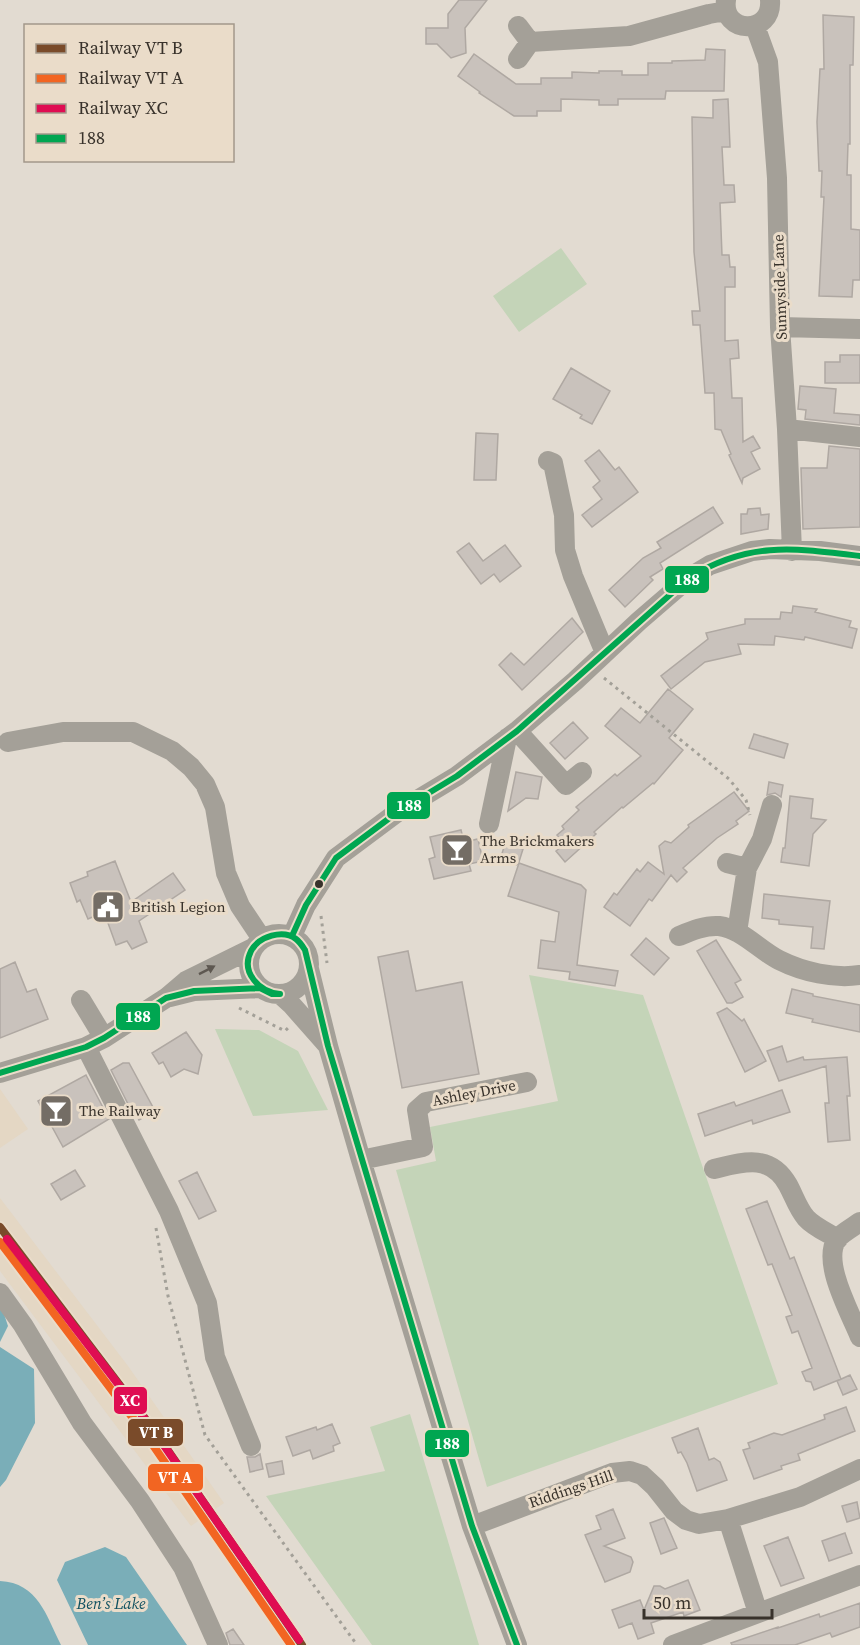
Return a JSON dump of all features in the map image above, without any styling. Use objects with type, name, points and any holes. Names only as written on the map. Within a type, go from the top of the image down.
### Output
[{"type":"street","points":[[518,59],[524,34],[628,36],[709,14],[726,6],[735,22],[748,27],[755,26],[766,17],[770,0]]},
{"type":"street","name":"Sunnyside Lane","points":[[755,26],[768,63],[777,178],[780,327],[792,551]]},
{"type":"street","points":[[780,327],[860,329]]},
{"type":"street","points":[[787,429],[860,437]]},
{"type":"street","points":[[548,461],[553,464],[559,488],[564,515],[565,550],[573,576],[605,653]]},
{"type":"street","points":[[292,936],[306,905],[336,858],[399,812],[457,776],[512,734],[675,589],[710,565],[752,551],[770,549],[820,551],[860,556]]},
{"type":"street","points":[[8,742],[63,732],[133,732],[172,751],[191,767],[205,784],[216,807],[226,873],[257,944],[248,966],[250,975],[260,988],[272,994],[280,994],[288,993],[302,985],[309,969]]},
{"type":"street","points":[[512,734],[561,788],[582,772]]},
{"type":"street","points":[[489,824],[512,734]]},
{"type":"street","points":[[737,932],[747,868],[762,839],[772,805]]},
{"type":"street","points":[[727,863],[747,868]]},
{"type":"street","points":[[679,936],[696,929],[718,926],[737,932],[779,960],[805,969],[846,977],[860,975]]},
{"type":"street","points":[[0,1073],[86,1047],[104,1038],[166,998],[186,981],[274,934],[292,936],[305,949],[309,958],[309,969],[328,1046],[472,1526],[517,1645]]},
{"type":"street","points":[[166,998],[194,991],[260,988]]},
{"type":"street","points":[[280,994],[302,1015],[328,1046]]},
{"type":"street","points":[[81,1000],[104,1038]]},
{"type":"street","points":[[86,1047],[169,1211],[203,1293],[207,1303],[215,1357],[251,1446]]},
{"type":"street","name":"Ashley Drive","points":[[361,1160],[423,1147],[417,1110],[426,1102],[527,1082]]},
{"type":"street","points":[[714,1169],[740,1163],[760,1162],[775,1168],[787,1183],[807,1218],[838,1239]]},
{"type":"street","points":[[860,1222],[838,1239],[832,1254],[833,1268],[860,1337]]},
{"type":"street","points":[[0,1293],[23,1325],[82,1423],[140,1501],[183,1567],[218,1645]]},
{"type":"street","name":"Riddings Hill","points":[[472,1526],[612,1473],[630,1471],[642,1475],[674,1511],[686,1520],[699,1524],[728,1520],[800,1497],[860,1469]]},
{"type":"street","points":[[728,1520],[758,1613]]},
{"type":"street","points":[[673,1645],[860,1575]]},
{"type":"path","points":[[590,667],[729,779],[746,800],[751,819]]},
{"type":"path","points":[[236,1007],[285,1032],[302,1015]]},
{"type":"shaded area","points":[[0,1089],[28,1129],[0,1148]]},
{"type":"shaded area","points":[[0,1198],[128,1366],[224,1503],[191,1526],[0,1271]]},
{"type":"green space","points":[[561,248],[587,284],[519,332],[493,296]]},
{"type":"green space","points":[[529,975],[643,995],[778,1384],[487,1487],[396,1170],[436,1161],[430,1127],[558,1101]]},
{"type":"green space","points":[[215,1029],[259,1030],[298,1051],[328,1110],[253,1116]]},
{"type":"green space","points":[[410,1414],[479,1645],[372,1645],[266,1496],[385,1471],[370,1427]]},
{"type":"water","points":[[0,1307],[8,1326],[0,1342]]},
{"type":"water","points":[[0,1347],[34,1369],[35,1423],[6,1480],[0,1487]]},
{"type":"water","name":"Ben’s Lake","points":[[105,1547],[126,1557],[187,1645],[88,1645],[57,1580],[65,1562]]},
{"type":"water","points":[[0,1581],[13,1583],[32,1594],[45,1612],[61,1645],[0,1645]]},
{"type":"building","points":[[459,0],[487,0],[465,28],[466,53],[451,58],[437,44],[426,44],[426,28],[448,28],[448,14]]},
{"type":"building","points":[[823,15],[854,17],[853,65],[850,65],[850,144],[848,144],[847,175],[851,175],[851,229],[860,230],[860,280],[853,280],[852,297],[819,296],[824,197],[821,197],[822,171],[819,171],[817,122],[820,69],[824,69]]},
{"type":"building","points":[[706,49],[725,50],[724,91],[666,91],[665,99],[618,99],[618,105],[599,105],[599,100],[561,99],[561,111],[537,111],[537,116],[514,116],[458,76],[474,54],[516,84],[541,84],[541,78],[572,78],[572,72],[622,71],[622,75],[648,75],[648,63],[705,60]]},
{"type":"building","points":[[728,99],[730,147],[722,147],[724,185],[734,185],[735,202],[720,203],[722,255],[729,255],[730,267],[735,267],[735,287],[725,287],[725,341],[738,340],[739,358],[730,359],[732,398],[742,398],[743,442],[753,436],[760,448],[751,452],[760,469],[743,478],[742,483],[721,430],[715,429],[714,393],[705,393],[700,325],[693,325],[692,311],[700,311],[694,252],[692,117],[713,118],[713,100]]},
{"type":"building","points":[[840,355],[860,355],[860,383],[825,383],[825,362],[840,362]]},
{"type":"building","points":[[571,368],[610,391],[592,424],[580,418],[582,415],[553,399]]},
{"type":"building","points":[[800,386],[836,389],[834,413],[860,415],[860,425],[805,419],[806,410],[798,409]]},
{"type":"building","points":[[476,433],[498,434],[496,480],[474,480]]},
{"type":"building","points":[[829,446],[860,449],[860,527],[803,529],[801,468],[827,468]]},
{"type":"building","points":[[599,450],[615,470],[619,467],[638,492],[592,527],[582,515],[602,499],[593,487],[600,481],[585,461]]},
{"type":"building","points":[[713,507],[723,523],[660,563],[663,569],[650,577],[653,580],[625,607],[609,590],[643,558],[661,548],[657,542]]},
{"type":"building","points":[[760,508],[761,515],[769,514],[768,529],[741,534],[741,514],[747,514],[748,509]]},
{"type":"building","points":[[469,543],[483,561],[505,545],[521,566],[500,582],[494,574],[481,584],[457,552]]},
{"type":"building","points":[[793,606],[817,609],[815,612],[851,621],[849,627],[857,629],[852,648],[805,637],[804,640],[775,636],[774,645],[738,644],[741,654],[705,662],[671,689],[661,676],[708,639],[706,633],[745,624],[745,619],[780,619],[781,612],[792,613]]},
{"type":"building","points":[[572,618],[583,632],[522,690],[499,665],[511,653],[524,665]]},
{"type":"building","points":[[668,689],[693,709],[669,738],[683,750],[654,784],[622,807],[565,862],[556,851],[565,844],[557,835],[564,829],[562,826],[579,810],[576,807],[615,774],[617,776],[641,756],[605,726],[621,708],[640,723]]},
{"type":"building","points":[[573,722],[588,738],[565,759],[550,743]]},
{"type":"building","points":[[754,734],[788,744],[784,758],[749,748]]},
{"type":"building","points":[[516,772],[542,777],[538,799],[526,798],[508,811]]},
{"type":"building","points":[[769,782],[783,785],[781,797],[775,793],[767,795]]},
{"type":"building","points":[[734,792],[749,811],[736,821],[738,824],[717,838],[683,868],[687,872],[677,882],[671,875],[652,901],[649,899],[630,926],[604,907],[614,893],[617,895],[637,869],[640,872],[648,862],[664,874],[659,846],[665,841],[671,843],[689,827],[688,825]]},
{"type":"building","points":[[790,796],[813,799],[811,818],[826,820],[813,834],[809,866],[781,862],[783,848],[785,848]]},
{"type":"building","name":"The Brickmakers Arms","points":[[461,830],[464,842],[478,839],[483,861],[469,864],[471,871],[434,879],[429,859],[435,857],[430,837]]},
{"type":"building","points":[[505,844],[523,849],[518,865],[500,860]]},
{"type":"building","name":"British Legion","points":[[115,861],[131,902],[173,873],[185,890],[139,921],[147,942],[132,949],[127,941],[116,945],[104,912],[88,919],[80,900],[77,902],[70,883],[88,876],[87,872]]},
{"type":"building","points":[[519,863],[581,885],[586,890],[577,965],[618,971],[615,986],[569,979],[570,972],[538,968],[541,940],[555,942],[559,912],[508,896]]},
{"type":"building","points":[[764,894],[830,901],[824,949],[811,948],[813,927],[779,924],[779,920],[762,918]]},
{"type":"building","points":[[646,938],[669,958],[654,975],[631,955]]},
{"type":"building","points":[[716,940],[741,980],[735,983],[743,997],[732,1003],[727,1003],[697,951]]},
{"type":"building","points":[[408,951],[416,991],[462,982],[479,1074],[402,1088],[378,957]]},
{"type":"building","points":[[15,962],[27,992],[36,989],[48,1019],[0,1038],[0,969]]},
{"type":"building","points":[[792,989],[813,994],[813,996],[860,1005],[860,1032],[812,1022],[813,1019],[786,1013]]},
{"type":"building","points":[[727,1008],[742,1021],[744,1019],[766,1061],[745,1072],[717,1013]]},
{"type":"building","points":[[186,1032],[202,1055],[198,1074],[184,1069],[171,1077],[163,1062],[159,1064],[152,1053]]},
{"type":"building","points":[[782,1046],[787,1062],[803,1057],[804,1060],[847,1057],[850,1140],[828,1142],[825,1103],[829,1103],[826,1066],[779,1081],[767,1051]]},
{"type":"building","points":[[123,1063],[129,1063],[155,1111],[139,1120],[132,1107],[130,1108],[111,1070]]},
{"type":"building","name":"The Railway","points":[[86,1075],[109,1119],[63,1147],[38,1101]]},
{"type":"building","points":[[782,1090],[790,1112],[753,1124],[752,1120],[705,1136],[698,1114],[734,1102],[736,1106]]},
{"type":"building","points":[[75,1170],[85,1186],[61,1200],[51,1184]]},
{"type":"building","points":[[197,1172],[216,1211],[199,1219],[179,1181]]},
{"type":"building","points":[[767,1201],[790,1259],[794,1257],[841,1379],[814,1390],[811,1382],[806,1381],[802,1372],[812,1368],[798,1331],[792,1333],[786,1317],[792,1315],[772,1264],[768,1265],[746,1209]]},
{"type":"building","points":[[850,1375],[857,1389],[843,1395],[837,1381]]},
{"type":"building","points":[[846,1407],[855,1431],[798,1454],[800,1460],[754,1479],[743,1450],[750,1448],[748,1443],[774,1433],[782,1435],[825,1419],[824,1415]]},
{"type":"building","points":[[332,1424],[340,1443],[333,1446],[334,1451],[313,1459],[310,1450],[293,1456],[286,1437]]},
{"type":"building","points":[[698,1428],[709,1460],[714,1458],[720,1462],[727,1480],[697,1491],[687,1463],[681,1452],[678,1453],[672,1438]]},
{"type":"building","points":[[260,1454],[263,1469],[250,1472],[247,1457]]},
{"type":"building","points":[[282,1461],[284,1474],[269,1477],[266,1464]]},
{"type":"building","points":[[857,1502],[860,1518],[847,1522],[842,1506]]},
{"type":"building","points":[[613,1509],[625,1538],[604,1546],[631,1557],[633,1562],[630,1572],[605,1582],[585,1535],[601,1529],[596,1516]]},
{"type":"building","points":[[664,1518],[677,1548],[661,1554],[650,1523]]},
{"type":"building","points":[[845,1533],[852,1553],[829,1561],[822,1541]]},
{"type":"building","points":[[788,1537],[804,1578],[781,1586],[764,1546]]},
{"type":"building","points":[[688,1580],[700,1610],[684,1616],[683,1612],[651,1623],[654,1633],[638,1639],[632,1623],[619,1628],[612,1610],[640,1600],[644,1610],[654,1586],[665,1589]]},
{"type":"building","points":[[860,1603],[860,1627],[832,1637],[830,1633],[795,1645],[732,1645],[731,1643],[819,1614],[820,1617]]},
{"type":"building","points":[[233,1629],[244,1645],[230,1645],[226,1633]]},
{"type":"transit line","name":"188","points":[[292,936],[306,905],[336,858],[399,811],[457,776],[517,731],[690,577],[712,565],[753,552],[793,550],[860,556]]},
{"type":"transit line","name":"188","points":[[280,994],[265,990],[259,985],[250,974],[248,967],[248,959],[255,946],[265,938],[278,934],[291,936],[305,950],[328,1046],[472,1526],[517,1645]]},
{"type":"transit line","name":"188","points":[[0,1073],[86,1047],[166,998],[194,991],[260,988],[272,994],[280,994]]},
{"type":"transit line","points":[[0,1227],[156,1433],[302,1645]]},
{"type":"transit line","points":[[0,1242],[148,1438],[291,1645]]},
{"type":"rail line","name":"XC","points":[[7,1239],[154,1431],[299,1640]]},
{"type":"place","name":"The Brickmakers Arms","points":[[457,850]]},
{"type":"place","name":"British Legion","points":[[108,907]]},
{"type":"place","name":"The Railway","points":[[56,1111]]}]
